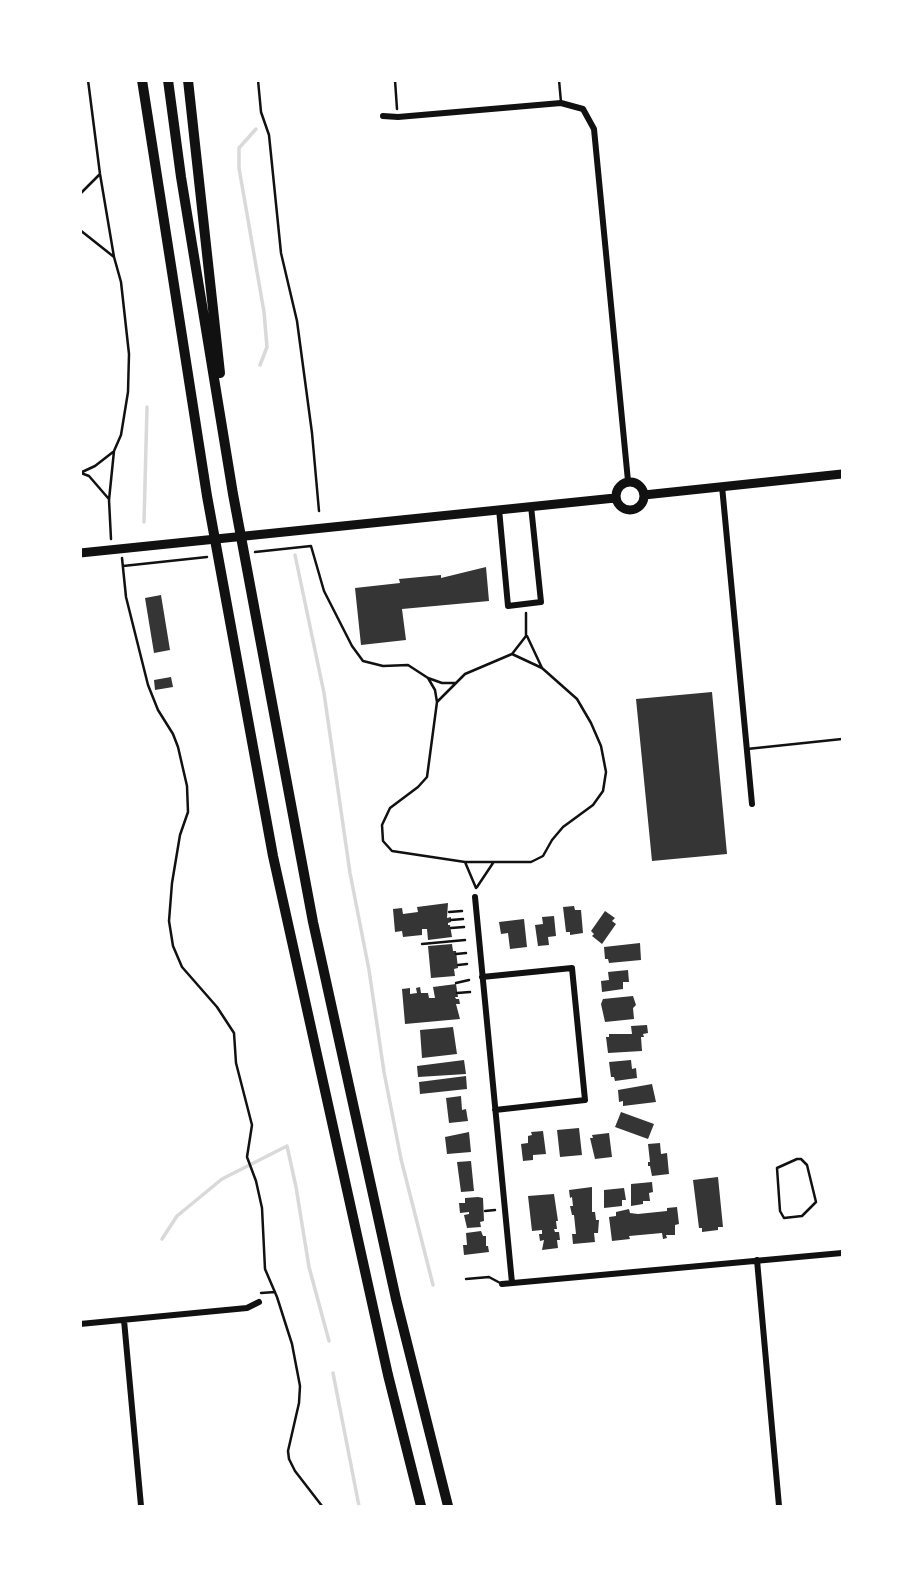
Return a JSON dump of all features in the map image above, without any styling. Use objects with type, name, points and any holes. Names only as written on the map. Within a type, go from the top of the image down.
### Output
[{"type":"highway","points":[[135,80],[152,156]]},
{"type":"highway","points":[[142,80],[207,496],[272,856],[388,1376],[421,1507]]},
{"type":"highway","points":[[168,80],[183,191],[233,495],[313,922],[396,1299],[448,1507]]},
{"type":"highway","points":[[188,80],[233,495]]},
{"type":"main road","points":[[644,495],[842,474]]},
{"type":"main road","points":[[628,481],[637,483],[644,495],[641,504],[634,510],[624,509],[615,498],[620,485],[628,481]]},
{"type":"main road","points":[[80,553],[615,498]]},
{"type":"street","points":[[383,116],[561,103],[583,109],[594,129],[628,481]]},
{"type":"street","points":[[722,486],[752,804]]},
{"type":"street","points":[[499,509],[508,606],[541,602],[531,506]]},
{"type":"street","points":[[475,897],[512,1283]]},
{"type":"street","points":[[482,977],[572,968],[585,1100],[495,1110]]},
{"type":"street","points":[[502,1284],[842,1253]]},
{"type":"street","points":[[757,1260],[779,1507]]},
{"type":"street","points":[[80,1324],[247,1308],[258,1302]]},
{"type":"street","points":[[124,1320],[141,1507]]},
{"type":"lane","points":[[558,80],[561,103]]},
{"type":"lane","points":[[747,749],[842,739]]},
{"type":"lane","points":[[466,1279],[489,1277],[502,1284]]},
{"type":"path","points":[[88,80],[100,174],[121,282],[129,354],[128,392],[121,435],[114,451],[109,500],[111,533]]},
{"type":"path","points":[[258,80],[261,112],[269,135],[281,253],[297,321],[319,511]]},
{"type":"path","points":[[395,80],[398,117]]},
{"type":"path","points":[[80,194],[100,174]]},
{"type":"path","points":[[80,230],[114,257]]},
{"type":"path","points":[[81,473],[114,451]]},
{"type":"path","points":[[81,473],[89,476],[109,500]]},
{"type":"path","points":[[311,546],[324,591],[352,646],[363,661],[383,666],[408,665],[428,678],[442,683],[456,683]]},
{"type":"path","points":[[123,566],[126,597],[148,685],[158,710],[173,733],[187,786],[188,812],[180,835],[172,883],[169,921],[173,946],[182,967],[217,1007],[234,1033],[236,1063],[252,1125],[247,1157],[262,1208],[265,1269],[292,1344],[300,1386],[299,1403],[288,1451],[289,1459],[322,1507]]},
{"type":"path","points":[[526,604],[526,636],[542,668]]},
{"type":"path","points":[[438,702],[465,674],[512,654],[526,636]]},
{"type":"path","points":[[428,678],[438,702],[427,777],[418,788],[390,808],[382,825],[383,841],[392,851],[465,862],[531,862],[543,856],[563,827],[593,805],[603,791],[606,772],[601,746],[577,699],[542,668],[512,654]]},
{"type":"path","points":[[465,862],[476,888]]},
{"type":"path","points":[[475,897],[476,888],[493,863]]},
{"type":"path","points":[[449,912],[462,911]]},
{"type":"path","points":[[451,920],[463,919]]},
{"type":"path","points":[[451,928],[464,927]]},
{"type":"path","points":[[422,944],[465,940]]},
{"type":"path","points":[[456,954],[466,953]]},
{"type":"path","points":[[458,965],[467,964]]},
{"type":"path","points":[[456,984],[469,980]]},
{"type":"path","points":[[457,993],[470,992]]},
{"type":"path","points":[[797,1159],[804,1161],[816,1202],[802,1216],[789,1219],[782,1216],[777,1168],[797,1159]]},
{"type":"building","points":[[486,567],[489,601],[402,609],[406,640],[361,645],[355,588],[400,583],[399,579],[441,575],[441,578]]},
{"type":"building","points":[[161,595],[170,650],[154,653],[145,598]]},
{"type":"building","points":[[171,677],[173,687],[155,690],[154,680]]},
{"type":"building","points":[[712,692],[727,854],[652,861],[636,699]]},
{"type":"building","points":[[448,903],[447,918],[451,917],[448,925],[452,937],[428,940],[427,929],[422,929],[422,935],[403,937],[402,931],[395,932],[393,909],[402,908],[403,914],[418,912],[417,907]]},
{"type":"building","points":[[574,906],[575,910],[581,910],[583,933],[570,935],[570,932],[566,932],[563,907]]},
{"type":"building","points":[[605,911],[615,918],[612,921],[616,924],[602,944],[592,936],[594,934],[591,931]]},
{"type":"building","points":[[554,916],[556,936],[548,937],[549,945],[538,946],[535,925],[543,924],[542,917]]},
{"type":"building","points":[[524,919],[527,947],[510,949],[508,933],[501,934],[499,922]]},
{"type":"building","points":[[640,943],[641,960],[609,963],[608,959],[605,959],[604,947]]},
{"type":"building","points":[[452,944],[453,951],[456,951],[458,968],[454,969],[455,976],[431,978],[428,946]]},
{"type":"building","points":[[628,970],[629,982],[623,982],[623,989],[602,992],[601,981],[609,980],[608,972]]},
{"type":"building","points":[[456,984],[458,997],[455,997],[459,999],[460,1004],[456,1004],[460,1019],[405,1024],[402,989],[410,988],[410,994],[417,993],[416,988],[420,987],[421,993],[428,993],[429,998],[435,998],[433,987]]},
{"type":"building","points":[[633,996],[636,1005],[633,1008],[634,1019],[605,1022],[601,1004],[603,999]]},
{"type":"building","points":[[647,1025],[648,1033],[641,1037],[642,1051],[608,1053],[606,1037],[609,1037],[609,1034],[632,1034],[631,1026]]},
{"type":"building","points":[[453,1027],[457,1054],[422,1058],[420,1030]]},
{"type":"building","points":[[464,1060],[466,1074],[418,1077],[417,1066]]},
{"type":"building","points":[[631,1060],[632,1069],[636,1068],[637,1078],[615,1081],[614,1077],[611,1077],[609,1062]]},
{"type":"building","points":[[466,1076],[467,1089],[420,1094],[419,1082]]},
{"type":"building","points":[[652,1084],[656,1102],[623,1106],[623,1101],[619,1102],[618,1090]]},
{"type":"building","points":[[461,1096],[462,1110],[466,1109],[468,1121],[449,1123],[446,1098]]},
{"type":"building","points":[[621,1112],[654,1124],[648,1139],[615,1127]]},
{"type":"building","points":[[579,1128],[582,1155],[560,1157],[557,1130]]},
{"type":"building","points":[[543,1131],[546,1154],[533,1155],[533,1160],[523,1161],[521,1144],[528,1143],[531,1132]]},
{"type":"building","points":[[469,1132],[471,1152],[447,1154],[445,1137]]},
{"type":"building","points":[[609,1133],[612,1157],[595,1159],[590,1138],[593,1138],[592,1135]]},
{"type":"building","points":[[660,1143],[661,1154],[667,1153],[669,1174],[652,1176],[648,1166],[648,1144]]},
{"type":"building","points":[[471,1161],[474,1191],[461,1192],[457,1162]]},
{"type":"building","points":[[718,1177],[723,1227],[702,1232],[702,1228],[699,1228],[693,1180]]},
{"type":"building","points":[[652,1182],[650,1201],[631,1206],[631,1184]]},
{"type":"building","points":[[592,1187],[592,1212],[595,1212],[596,1220],[599,1220],[598,1233],[594,1233],[595,1242],[573,1244],[572,1234],[576,1234],[569,1190]]},
{"type":"building","points":[[624,1188],[626,1200],[622,1200],[622,1206],[604,1208],[604,1190]]},
{"type":"building","points":[[554,1194],[558,1221],[557,1229],[554,1229],[559,1232],[560,1240],[557,1240],[558,1248],[542,1250],[544,1240],[540,1241],[539,1234],[542,1234],[542,1230],[532,1231],[528,1196]]},
{"type":"building","points":[[465,1198],[483,1198],[484,1221],[480,1222],[481,1227],[467,1228],[464,1215],[469,1212],[460,1213],[459,1203],[465,1203]]},
{"type":"building","points":[[677,1207],[679,1224],[675,1225],[675,1235],[666,1235],[667,1238],[663,1239],[662,1233],[629,1236],[630,1239],[612,1241],[609,1217],[616,1216],[616,1212],[629,1209],[630,1213],[638,1214],[667,1211],[667,1208]]},
{"type":"building","points":[[481,1231],[483,1236],[486,1236],[489,1252],[464,1255],[466,1233]]},
{"type":"waterway","points":[[256,129],[239,148],[239,168],[264,312],[267,347],[260,365]]},
{"type":"waterway","points":[[144,522],[147,407]]},
{"type":"waterway","points":[[295,555],[324,693],[350,873],[369,970],[384,1072],[401,1159],[433,1285]]},
{"type":"waterway","points":[[162,1239],[177,1216],[222,1179],[287,1146],[309,1267],[329,1341]]},
{"type":"waterway","points":[[333,1373],[359,1506]]}]
